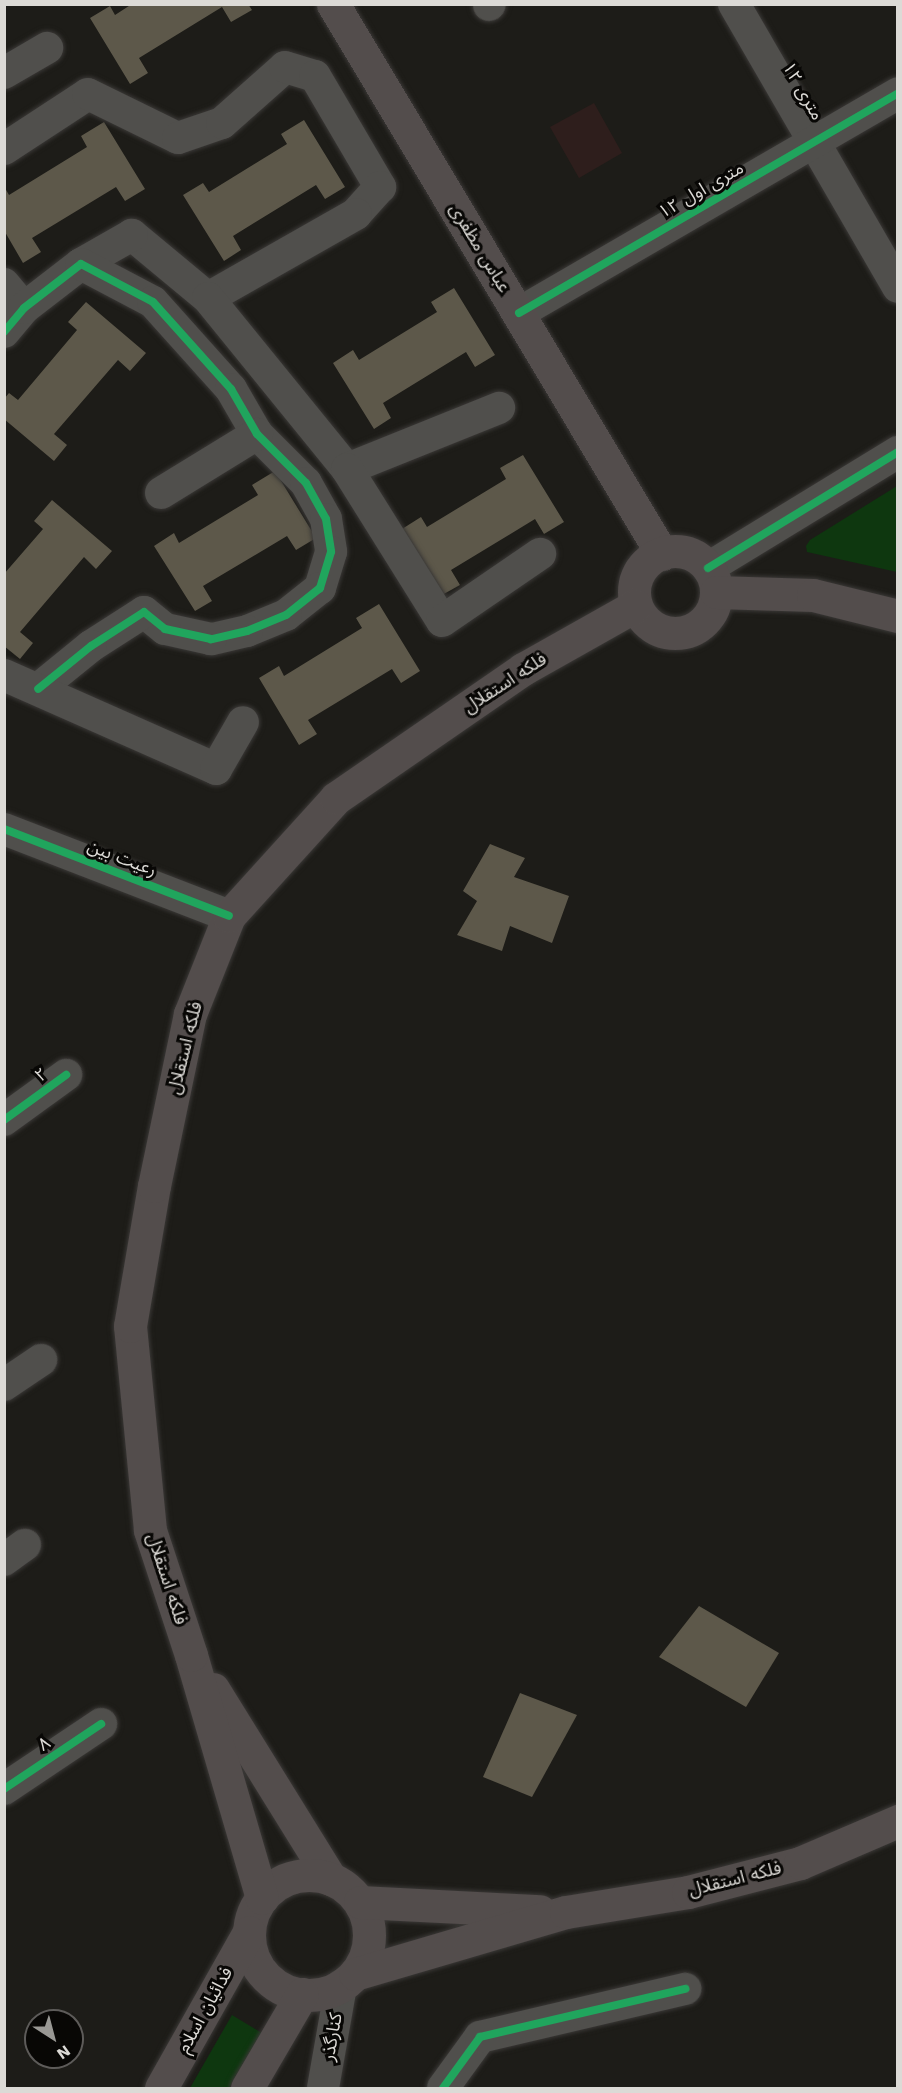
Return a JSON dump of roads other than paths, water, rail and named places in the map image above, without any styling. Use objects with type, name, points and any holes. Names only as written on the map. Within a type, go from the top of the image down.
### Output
[{"type":"main road","name":"عباس مظفری","points":[[333,4],[662,554]]},
{"type":"main road","points":[[687,553],[699,558],[712,580],[708,616],[688,632],[662,632],[641,617],[635,606],[633,593],[641,568],[662,554],[687,553]]},
{"type":"main road","points":[[712,580],[813,595],[897,616]]},
{"type":"main road","name":"فلکه استقلال","points":[[191,1655],[150,1530],[130,1326],[154,1186],[190,1014],[229,916],[336,798],[523,669],[635,606]]},
{"type":"main road","points":[[191,1655],[331,1879]]},
{"type":"main road","points":[[191,1655],[262,1898]]},
{"type":"main road","name":"فلکه استقلال","points":[[566,1912],[688,1892],[800,1863],[897,1821]]},
{"type":"main road","points":[[348,1980],[365,1958],[369,1939],[368,1919],[360,1902],[347,1888],[331,1879],[312,1875],[294,1877],[276,1885],[262,1898],[253,1914],[249,1932],[250,1947],[263,1974],[274,1984],[302,1994],[322,1994],[348,1980],[566,1912]]},
{"type":"main road","points":[[360,1902],[566,1912]]},
{"type":"main road","name":"فدائیان اسلام","points":[[161,2088],[249,1932]]},
{"type":"main road","points":[[247,2088],[302,1994]]},
{"type":"street","name":"۱۲ متری","points":[[734,4],[897,287]]},
{"type":"street","points":[[4,73],[47,48]]},
{"type":"street","points":[[4,149],[88,94],[178,138],[222,123],[285,67],[315,76],[380,187],[356,214],[208,298]]},
{"type":"street","name":"۱۲ متری اول","points":[[519,313],[897,93]]},
{"type":"street","points":[[4,332],[24,308],[81,264],[132,235],[208,298],[347,470],[442,621],[540,554]]},
{"type":"street","points":[[38,689],[91,646],[144,612],[165,629],[211,639],[247,631],[286,615],[320,588],[331,552],[326,519],[306,483],[257,434],[231,389],[153,302],[81,264]]},
{"type":"street","points":[[4,284],[24,308]]},
{"type":"street","points":[[347,470],[499,408]]},
{"type":"street","points":[[161,493],[257,434]]},
{"type":"street","points":[[712,580],[897,452]]},
{"type":"street","points":[[4,675],[216,770],[243,722]]},
{"type":"street","name":"رعیت بین","points":[[4,829],[229,916]]},
{"type":"street","name":"۲","points":[[4,1120],[66,1075]]},
{"type":"street","points":[[4,1385],[41,1360]]},
{"type":"street","name":"۸","points":[[4,1789],[101,1724]]},
{"type":"street","name":"کنارگذر","points":[[323,2088],[348,1980]]},
{"type":"street","points":[[443,2088],[480,2037],[685,1989]]}]
